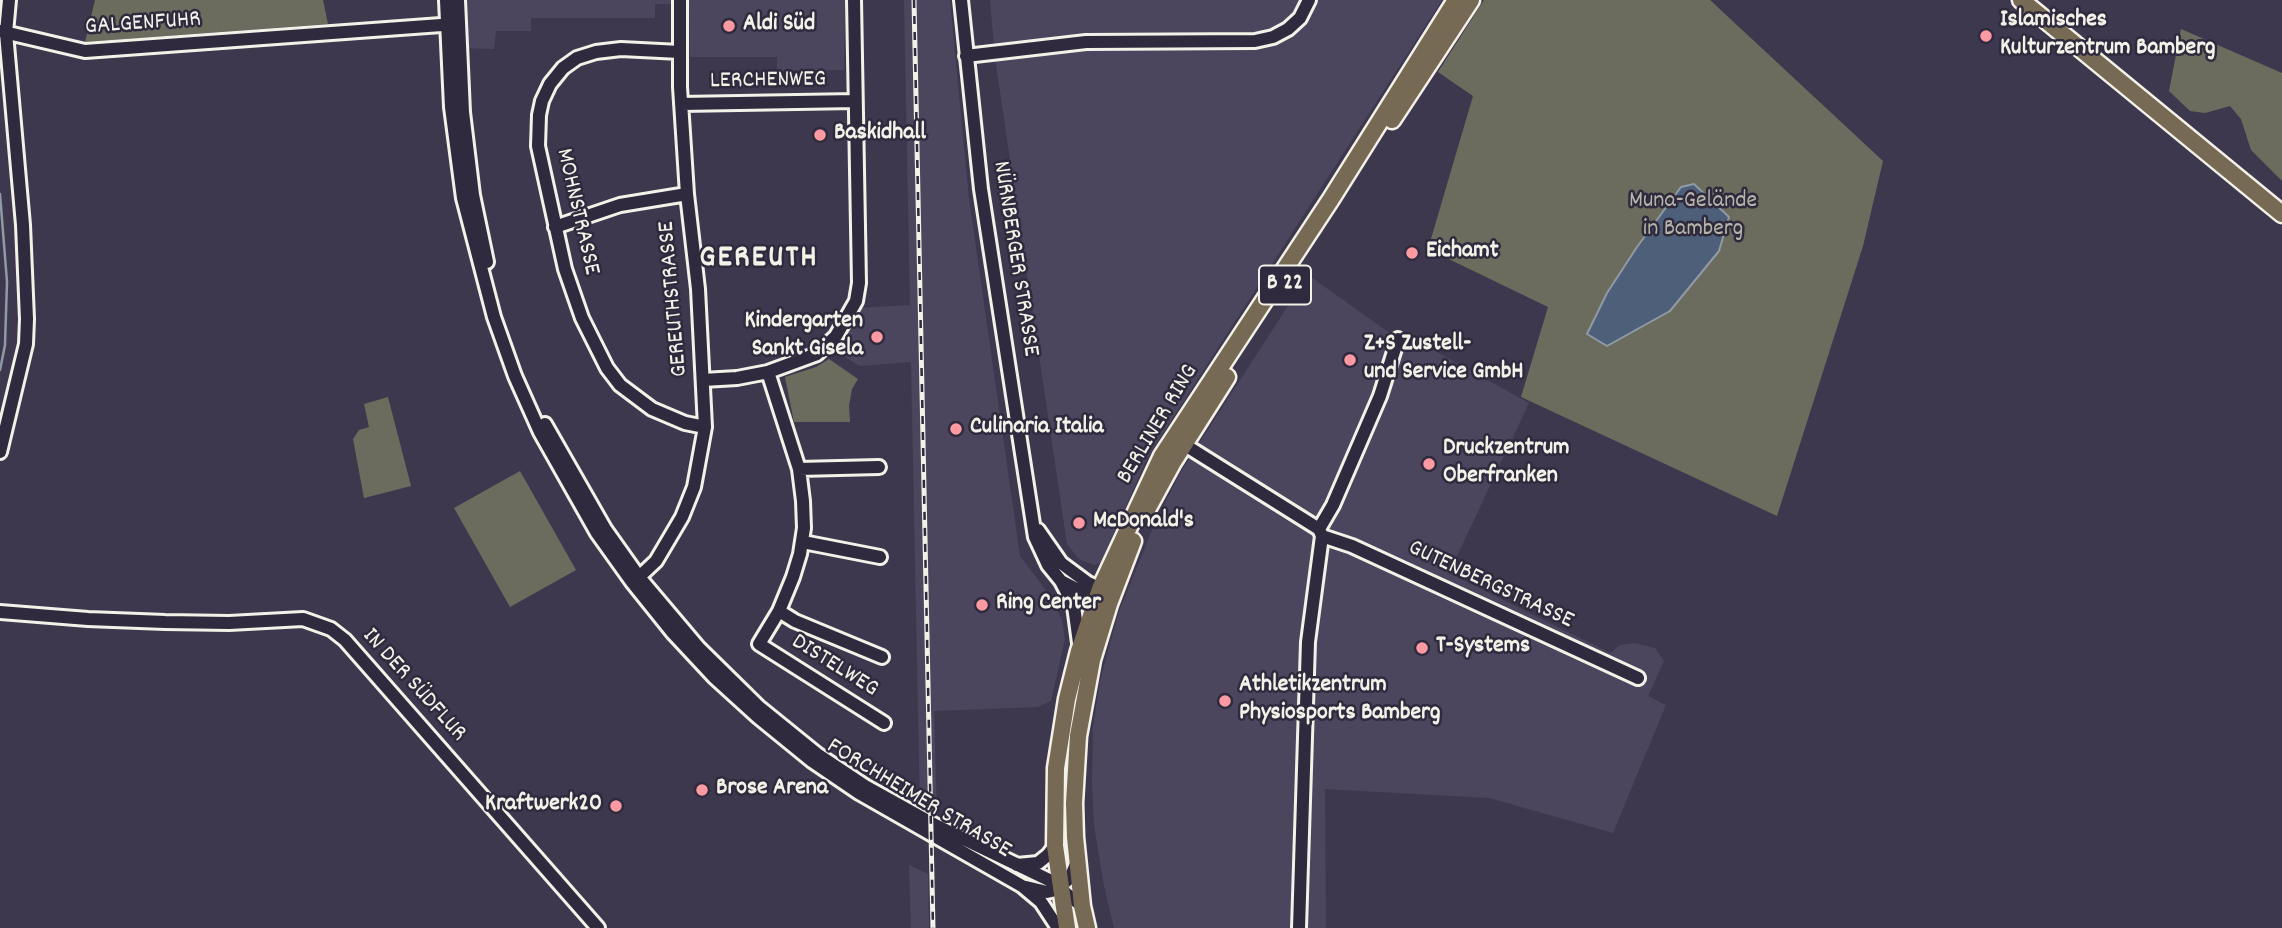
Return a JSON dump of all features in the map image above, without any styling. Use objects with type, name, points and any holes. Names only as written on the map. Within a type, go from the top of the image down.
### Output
[{"type":"main road","name":"BERLINER RING","points":[[1067,928],[1055,846],[1056,768],[1060,735],[1079,651],[1179,441],[1456,0]]},
{"type":"main road","name":"BERLINER RING","points":[[1179,441],[1471,0]]},
{"type":"main road","points":[[2021,0],[2282,214]]},
{"type":"main road","name":"BERLINER RING","points":[[1087,928],[1076,863],[1074,803],[1078,736],[1105,597]]},
{"type":"street","name":"FORCHHEIMER STRASSE","points":[[446,0],[452,24],[473,195],[493,285],[522,374],[546,426],[604,529],[679,626],[738,688],[817,754],[898,805],[1060,887],[1082,906]]},
{"type":"street","name":"FORCHHEIMER STRASSE","points":[[458,0],[452,24],[451,107],[463,198],[494,317],[515,376],[540,432],[566,482],[603,541],[651,607],[693,655],[779,735],[859,793],[1023,886],[1040,901],[1058,928]]},
{"type":"street","name":"GEREUTHSTRASSE","points":[[639,577],[656,561],[682,516],[694,487],[705,428],[698,289],[687,194],[681,104],[680,0]]},
{"type":"street","points":[[703,380],[737,378],[801,362],[823,349],[836,337],[856,301],[859,283],[854,0]]},
{"type":"street","name":"NÜRNBERGER STRASSE","points":[[961,0],[981,189],[1040,550],[1061,581],[1105,597]]},
{"type":"street","points":[[966,57],[1086,42],[1255,41],[1273,37],[1288,29],[1300,18],[1309,0]]},
{"type":"street","points":[[0,14],[9,2]]},
{"type":"street","points":[[0,452],[26,344],[27,319],[23,225],[3,32],[9,2]]},
{"type":"street","name":"GALGENFUHR","points":[[3,32],[85,51],[452,24]]},
{"type":"street","name":"MOHNSTRASSE","points":[[680,52],[621,49],[596,52],[578,58],[563,68],[550,84],[539,115],[538,146],[571,289],[593,345],[620,385],[652,409],[667,417],[705,428]]},
{"type":"street","name":"LERCHENWEG","points":[[681,104],[855,101]]},
{"type":"street","points":[[555,227],[621,205],[687,194]]},
{"type":"street","points":[[1299,928],[1308,642],[1320,532],[1380,396],[1398,339]]},
{"type":"street","name":"DISTELWEG","points":[[768,372],[799,469],[804,512],[803,542],[793,577],[779,611],[759,644],[884,723]]},
{"type":"street","name":"GUTENBERGSTRASSE","points":[[1179,441],[1320,532],[1638,678]]},
{"type":"street","points":[[799,469],[879,467]]},
{"type":"street","name":"NÜRNBERGER STRASSE","points":[[1034,523],[1061,563],[1105,597]]},
{"type":"street","points":[[803,542],[880,557]]},
{"type":"street","points":[[1061,581],[1074,606],[1079,651]]},
{"type":"street","name":"DISTELWEG","points":[[779,611],[795,621],[882,657]]},
{"type":"street","name":"IN DER SÜDFLUR","points":[[0,612],[166,622],[229,623],[303,619],[331,629],[363,660],[598,928]]},
{"type":"street","points":[[1015,864],[1038,863],[1055,846]]},
{"type":"street","points":[[1023,886],[1047,892],[1060,887],[1069,878],[1076,863]]},
{"type":"shaded area","points":[[454,0],[845,0],[844,70],[777,71],[777,57],[690,57],[689,4],[655,4],[655,18],[531,18],[531,31],[496,31],[494,49],[456,48]]},
{"type":"shaded area","points":[[904,0],[950,0],[969,199],[1020,556],[1048,593],[1062,620],[1065,639],[1051,701],[1038,707],[934,711],[937,817],[920,810],[911,362],[860,366],[832,349],[847,332],[858,308],[910,305]]},
{"type":"shaded area","points":[[990,0],[1442,0],[1147,458],[1101,563],[1094,565],[1079,559],[1067,544],[995,58]]},
{"type":"shaded area","points":[[1308,275],[1401,341],[1410,337],[1529,403],[1449,573],[1610,653],[1620,645],[1635,643],[1655,648],[1664,661],[1648,696],[1666,705],[1613,833],[1489,798],[1325,789],[1326,928],[1114,928],[1094,825],[1092,783],[1093,727],[1100,681],[1118,614],[1153,528],[1180,473]]},
{"type":"shaded area","points":[[909,865],[928,874],[929,928],[911,928]]},
{"type":"green space","points":[[95,0],[323,0],[328,24],[85,42]]},
{"type":"green space","name":"Muna-Gelände in Bamberg","points":[[1484,0],[1710,0],[1883,161],[1863,246],[1777,516],[1521,397],[1548,307],[1428,249],[1473,96],[1438,72]]},
{"type":"green space","points":[[2181,29],[2282,73],[2282,181],[2251,150],[2241,119],[2230,106],[2205,113],[2190,111],[2169,91]]},
{"type":"green space","points":[[829,359],[858,379],[852,389],[850,422],[794,422],[785,377],[816,367]]},
{"type":"green space","points":[[388,397],[411,486],[364,498],[353,439],[359,430],[369,427],[364,404]]},
{"type":"green space","points":[[520,471],[576,570],[510,607],[454,508]]},
{"type":"water","points":[[1694,184],[1729,217],[1719,251],[1670,311],[1607,346],[1587,334],[1607,293],[1637,247],[1681,187]]},
{"type":"waterway","points":[[0,194],[7,282],[5,345],[0,370]]},
{"type":"railway","points":[[914,0],[933,928]]},
{"type":"place","name":"Aldi Süd","points":[[729,26]]},
{"type":"place","name":"Islamisches Kulturzentrum Bamberg","points":[[1986,36]]},
{"type":"place","name":"Baskidhall","points":[[820,135]]},
{"type":"place","name":"Eichamt","points":[[1412,253]]},
{"type":"place","name":"Kindergarten Sankt Gisela","points":[[877,337]]},
{"type":"place","name":"Z+S Zustell- und Service GmbH","points":[[1350,360]]},
{"type":"place","name":"Culinaria Italia","points":[[956,429]]},
{"type":"place","name":"Druckzentrum Oberfranken","points":[[1429,464]]},
{"type":"place","name":"McDonald's","points":[[1079,523]]},
{"type":"place","name":"Ring Center","points":[[982,605]]},
{"type":"place","name":"T-Systems","points":[[1422,648]]},
{"type":"place","name":"Athletikzentrum Physiosports Bamberg","points":[[1225,701]]},
{"type":"place","name":"Brose Arena","points":[[702,790]]},
{"type":"place","name":"Kraftwerk20","points":[[616,806]]},
{"type":"district","name":"GEREUTH","points":[[759,261]]}]
